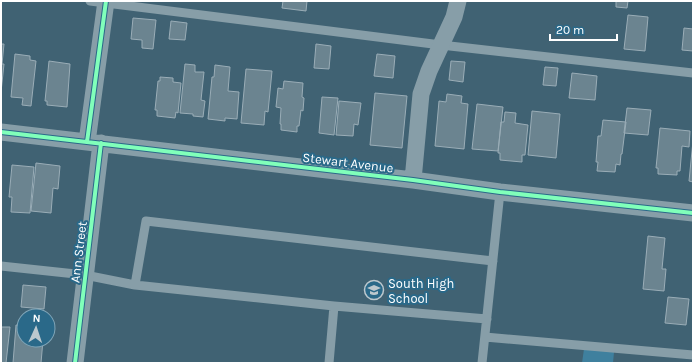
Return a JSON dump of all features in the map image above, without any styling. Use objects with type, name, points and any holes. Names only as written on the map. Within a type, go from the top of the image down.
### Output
[{"type":"street","points":[[413,180],[421,94],[429,71],[454,17],[458,1]]},
{"type":"street","name":"Ann Street","points":[[75,363],[85,275],[94,142],[100,2]]},
{"type":"street","name":"Stewart Avenue","points":[[1,132],[413,180],[500,192],[693,213]]},
{"type":"lane","points":[[100,2],[441,45],[693,73]]},
{"type":"lane","points":[[482,363],[500,192]]},
{"type":"lane","points":[[135,285],[146,221],[493,261]]},
{"type":"lane","points":[[1,266],[85,275],[135,285],[334,306],[487,319]]},
{"type":"lane","points":[[329,363],[334,306]]},
{"type":"lane","points":[[485,337],[693,355]]},
{"type":"shaded area","points":[[584,349],[614,352],[613,363],[582,363]]},
{"type":"building","points":[[283,1],[307,1],[306,11],[282,8]]},
{"type":"building","points":[[616,1],[628,1],[627,8],[616,7]]},
{"type":"building","points":[[628,15],[648,17],[645,51],[624,49]]},
{"type":"building","points":[[133,18],[156,20],[153,49],[142,48],[142,40],[131,39]]},
{"type":"building","points":[[171,21],[187,23],[185,40],[169,39]]},
{"type":"building","points":[[684,28],[693,29],[693,51],[682,50]]},
{"type":"building","points":[[1,44],[4,44],[2,64],[4,64],[1,92]]},
{"type":"building","points":[[316,44],[331,46],[329,69],[314,68]]},
{"type":"building","points":[[15,54],[30,56],[30,60],[36,61],[31,106],[22,105],[23,98],[11,97]]},
{"type":"building","points":[[377,54],[395,56],[393,78],[374,76]]},
{"type":"building","points":[[49,61],[70,64],[67,107],[47,105],[47,101],[45,101]]},
{"type":"building","points":[[451,61],[465,62],[463,82],[449,80]]},
{"type":"building","points":[[185,64],[195,65],[195,72],[204,72],[201,100],[205,101],[203,117],[193,116],[193,114],[180,113]]},
{"type":"building","points":[[215,65],[230,67],[228,91],[239,92],[237,119],[225,118],[225,121],[208,119],[212,77],[214,77]]},
{"type":"building","points":[[545,67],[558,68],[556,86],[543,85]]},
{"type":"building","points":[[246,69],[272,71],[268,112],[265,111],[264,125],[241,123]]},
{"type":"building","points":[[572,73],[597,76],[595,100],[569,98]]},
{"type":"building","points":[[160,77],[173,78],[173,82],[181,83],[178,113],[176,112],[175,118],[157,116],[157,110],[155,110],[158,81],[160,81]]},
{"type":"building","points":[[284,81],[303,83],[303,111],[301,110],[297,132],[281,130],[281,108],[276,107],[278,88],[283,89]]},
{"type":"building","points":[[375,93],[407,96],[402,148],[370,145]]},
{"type":"building","points":[[447,94],[462,96],[461,103],[468,104],[464,149],[435,146],[439,101],[446,102]]},
{"type":"building","points":[[322,97],[338,98],[334,135],[319,133]]},
{"type":"building","points":[[339,101],[361,103],[358,125],[354,124],[353,136],[336,135]]},
{"type":"building","points":[[477,104],[503,107],[498,151],[472,149]]},
{"type":"building","points":[[627,108],[651,110],[648,135],[624,133]]},
{"type":"building","points":[[532,111],[560,114],[556,158],[528,155]]},
{"type":"building","points":[[505,112],[516,113],[515,123],[528,125],[525,155],[522,155],[522,162],[500,160],[500,153],[498,153],[501,122],[504,122]]},
{"type":"building","points":[[603,120],[626,122],[620,165],[616,164],[615,172],[597,171],[598,162],[596,162],[598,136],[601,136]]},
{"type":"building","points":[[660,128],[690,131],[689,147],[682,146],[680,171],[677,171],[677,175],[658,174],[658,168],[656,168]]},
{"type":"building","points":[[693,141],[693,182],[689,181]]},
{"type":"building","points":[[36,163],[60,166],[58,189],[53,188],[51,213],[31,211]]},
{"type":"building","points":[[12,165],[34,167],[30,213],[11,212],[12,197],[9,197]]},
{"type":"building","points":[[648,236],[665,238],[662,269],[666,269],[664,291],[643,289]]},
{"type":"building","points":[[23,285],[46,287],[44,308],[21,307]]},
{"type":"building","points":[[668,297],[689,299],[686,325],[665,323]]},
{"type":"building","points":[[16,325],[16,348],[42,348],[41,363],[13,363]]},
{"type":"building","points":[[1,327],[10,327],[6,363],[1,363]]},
{"type":"cycle path","points":[[87,142],[106,1]]},
{"type":"cycle path","points":[[1,132],[413,180],[500,192],[693,213]]},
{"type":"cycle path","points":[[75,363],[101,143]]},
{"type":"place","name":"South High School","points":[[374,290]]}]
